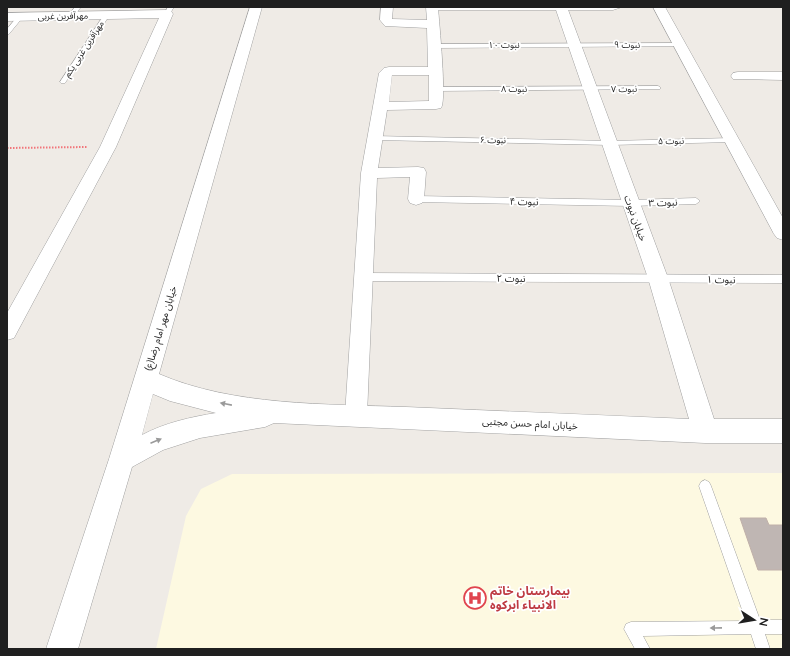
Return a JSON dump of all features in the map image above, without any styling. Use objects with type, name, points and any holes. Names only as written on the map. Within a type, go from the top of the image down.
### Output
[{"type":"street","name":"خیابان مهر امام رضا(ع)","points":[[62,649],[122,459],[256,7]]},
{"type":"street","points":[[387,7],[386,20],[389,23],[432,24]]},
{"type":"street","points":[[659,7],[783,234]]},
{"type":"street","points":[[381,106],[436,106],[437,88],[432,8]]},
{"type":"street","name":"خیابان نبوت","points":[[561,8],[658,278],[705,431]]},
{"type":"street","points":[[7,332],[108,147],[169,11]]},
{"type":"street","name":"مهرآفرین غربی","points":[[7,17],[74,12],[106,16],[169,11]]},
{"type":"street","points":[[356,415],[369,173],[386,73],[389,71],[435,71]]},
{"type":"street","points":[[738,76],[783,76]]},
{"type":"street","points":[[369,173],[418,172],[416,199]]},
{"type":"street","name":"خیابان امام حسن مجتبی","points":[[145,379],[170,390],[204,400],[278,413],[356,415],[705,431],[783,431]]},
{"type":"street","name":"خیابان امام حسن مجتبی","points":[[122,459],[157,440],[200,427],[278,413]]},
{"type":"lane","points":[[432,8],[619,7]]},
{"type":"lane","points":[[7,33],[20,16]]},
{"type":"lane","name":"مهرآفرین غربی یکم","points":[[63,82],[106,16]]},
{"type":"lane","name":"نبوت ۹","points":[[574,45],[680,45]]},
{"type":"lane","name":"نبوت ۱۰","points":[[434,46],[574,45]]},
{"type":"lane","name":"نبوت ۸","points":[[437,88],[591,89]]},
{"type":"lane","name":"نبوت ۷","points":[[591,89],[658,88]]},
{"type":"lane","name":"نبوت ۶","points":[[376,138],[610,143]]},
{"type":"lane","name":"نبوت ۵","points":[[610,143],[732,140]]},
{"type":"lane","name":"نبوت ۴","points":[[416,199],[631,203]]},
{"type":"lane","name":"نبوت ۳","points":[[631,203],[696,201]]},
{"type":"lane","name":"نبوت ۲","points":[[364,277],[658,278]]},
{"type":"lane","name":"نبوت ۱","points":[[658,278],[783,279]]},
{"type":"lane","points":[[705,486],[763,649]]},
{"type":"lane","points":[[643,649],[631,629],[783,626]]},
{"type":"path","points":[[7,148],[108,147]]},
{"type":"shaded area","name":"بیمارستان خاتم الانبیاء ابرکوه","points":[[783,473],[783,649],[156,649],[186,516],[201,489],[232,474]]},
{"type":"building","points":[[740,518],[766,518],[769,525],[783,525],[783,570],[758,570]]},
{"type":"place","name":"بیمارستان خاتم الانبیاء ابرکوه","points":[[475,598]]}]
